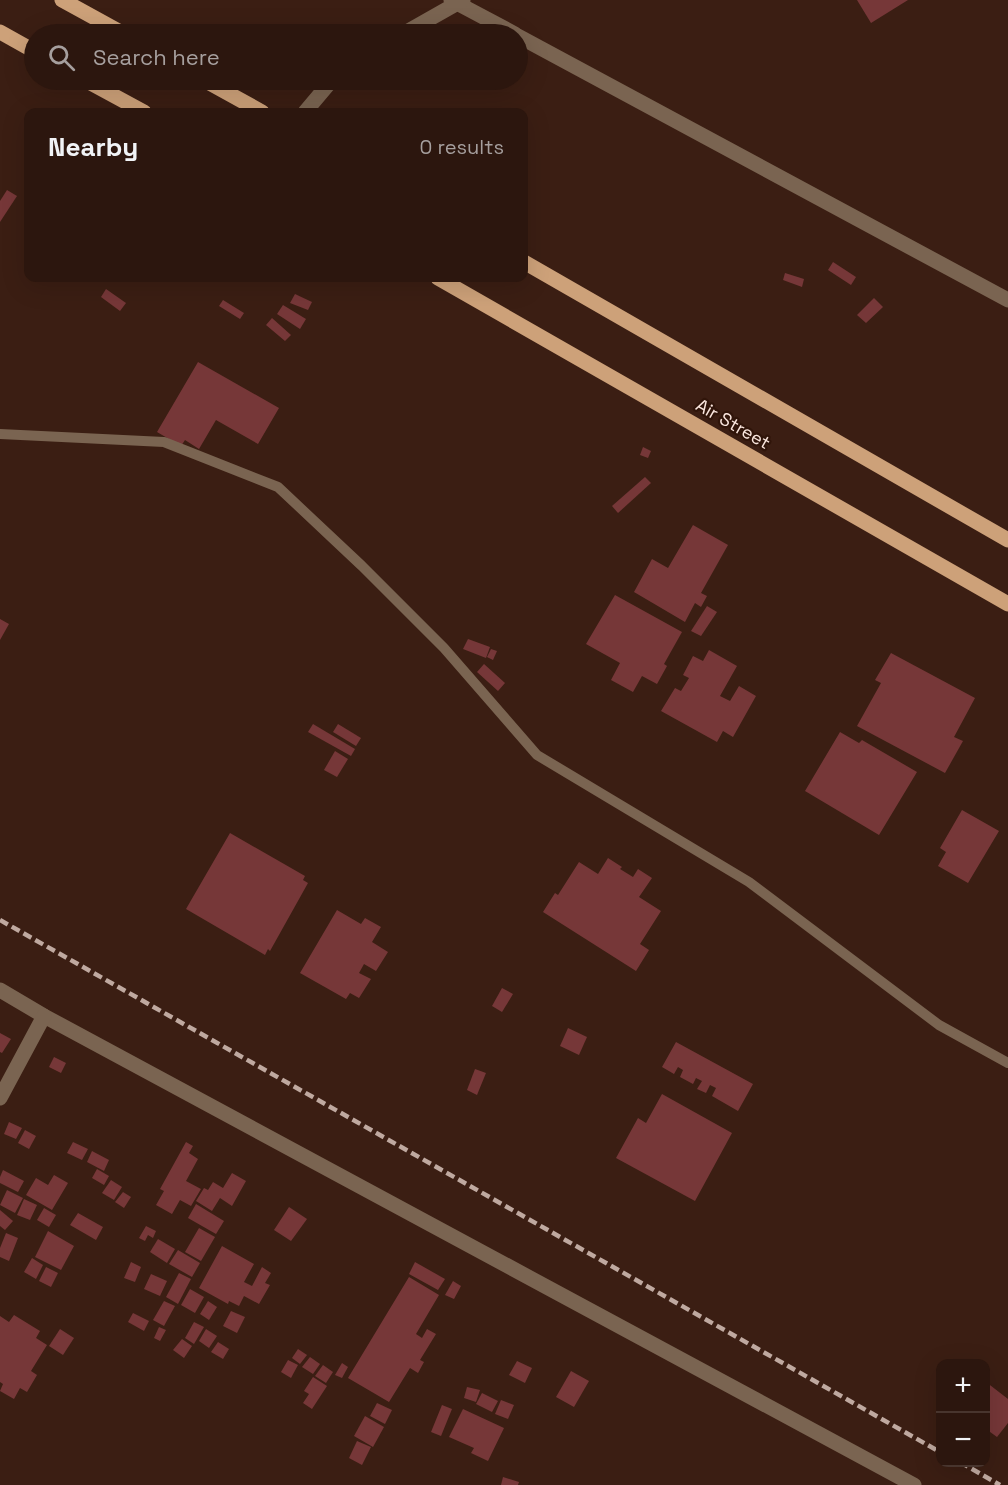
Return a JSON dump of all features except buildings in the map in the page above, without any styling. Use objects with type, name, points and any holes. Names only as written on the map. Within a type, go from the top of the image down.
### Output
[{"type":"main road","points":[[62,0],[106,24]]},
{"type":"main road","points":[[0,32],[24,45]]},
{"type":"main road","points":[[103,90],[137,108]]},
{"type":"main road","points":[[222,90],[255,108]]},
{"type":"main road","name":"Air Street","points":[[528,264],[1008,540]]},
{"type":"main road","name":"Air Street","points":[[445,282],[1008,604]]},
{"type":"street","points":[[419,24],[457,1],[497,24]]},
{"type":"street","points":[[528,41],[1008,300]]},
{"type":"street","points":[[308,108],[324,90]]},
{"type":"street","points":[[0,990],[44,1016],[914,1485]]},
{"type":"street","points":[[0,1098],[44,1016]]},
{"type":"lane","points":[[0,434],[164,442],[278,487],[444,648],[537,754],[749,882],[939,1025],[1008,1063]]},
{"type":"railway","points":[[0,920],[936,1450]]},
{"type":"railway","points":[[969,1467],[1000,1485]]}]
